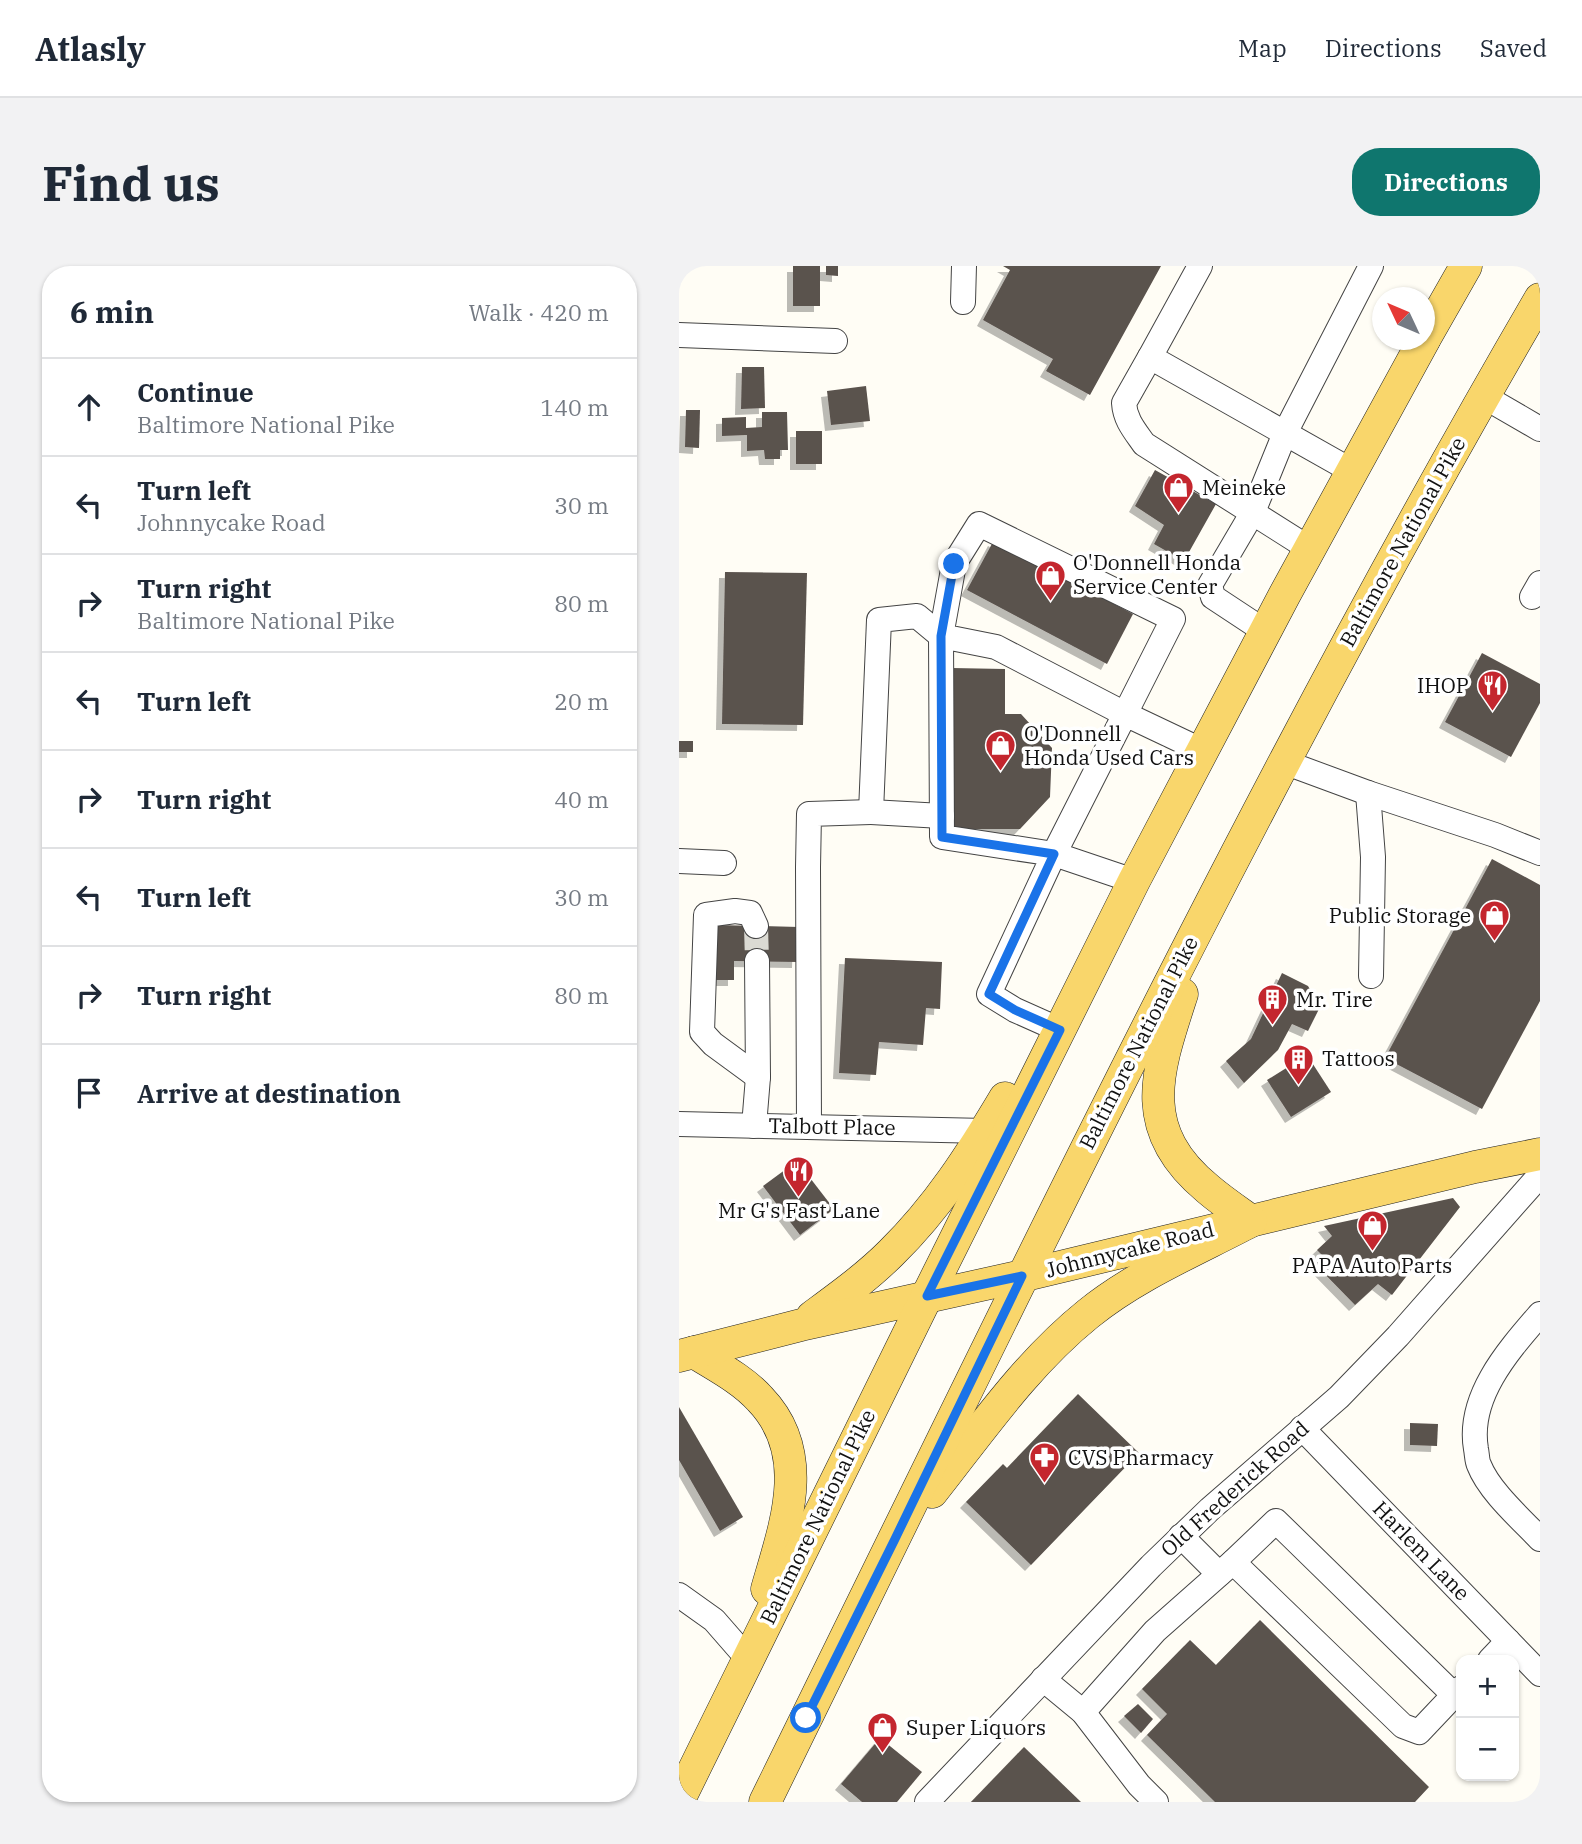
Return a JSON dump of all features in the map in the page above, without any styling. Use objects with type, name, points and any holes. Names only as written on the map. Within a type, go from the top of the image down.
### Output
[{"type":"main road","points":[[1439,311],[1460,266]]},
{"type":"main road","points":[[1435,318],[1466,266]]},
{"type":"main road","name":"Baltimore National Pike","points":[[765,1802],[1022,1276],[1212,899],[1356,627],[1483,396],[1540,299]]},
{"type":"main road","points":[[1509,353],[1540,313]]},
{"type":"main road","points":[[801,1325],[893,1252],[948,1188],[1054,1028],[1418,350]]},
{"type":"main road","points":[[895,1539],[1021,1379],[1053,1345],[1089,1313],[1136,1280],[1251,1221],[1207,1189],[1189,1172],[1174,1151],[1157,1107],[1158,1078],[1167,1041],[1212,899]]},
{"type":"main road","name":"Baltimore National Pike","points":[[679,1800],[927,1296],[1054,1028]]},
{"type":"main road","name":"Johnnycake Road","points":[[686,1354],[1475,1167],[1540,1154]]},
{"type":"main road","points":[[686,1354],[737,1380],[760,1398],[776,1418],[792,1471],[788,1512],[748,1659]]},
{"type":"main road","points":[[701,1802],[726,1724],[729,1698]]},
{"type":"street","points":[[963,302],[964,266]]},
{"type":"street","points":[[1200,266],[1123,403],[1124,411],[1131,427],[1145,444],[1310,550]]},
{"type":"street","points":[[1266,632],[1213,597],[1210,585],[1253,512],[1285,433],[1371,266]]},
{"type":"street","points":[[679,335],[835,341]]},
{"type":"street","points":[[1150,357],[1352,471]]},
{"type":"street","points":[[1483,396],[1540,429]]},
{"type":"street","points":[[942,826],[941,636],[954,564],[979,524],[1173,619],[1054,854],[989,994],[1015,1010],[1054,1028]]},
{"type":"street","points":[[871,812],[879,620],[917,616],[941,636],[996,647],[1203,751]]},
{"type":"street","points":[[1284,762],[1540,853]]},
{"type":"street","points":[[1368,793],[1373,857],[1371,976]]},
{"type":"street","points":[[809,1127],[809,814],[871,812],[942,826],[1054,854],[1135,881]]},
{"type":"street","points":[[679,862],[724,863]]},
{"type":"street","points":[[757,926],[750,913],[736,911],[706,915],[702,1032],[713,1044],[758,1077]]},
{"type":"street","points":[[754,1126],[758,1077],[757,961]]},
{"type":"street","name":"Talbott Place","points":[[679,1124],[985,1131]]},
{"type":"street","name":"Old Frederick Road","points":[[930,1801],[1181,1536],[1339,1397],[1398,1336],[1540,1175]]},
{"type":"street","points":[[1540,1314],[1493,1374],[1478,1408],[1474,1438],[1479,1465],[1496,1492],[1540,1539]]},
{"type":"street","name":"Harlem Lane","points":[[1302,1428],[1540,1674]]},
{"type":"street","points":[[1083,1713],[1154,1631],[1276,1521],[1456,1689]]},
{"type":"street","points":[[1181,1536],[1226,1568],[1403,1726],[1419,1732],[1456,1693]]},
{"type":"street","points":[[679,1595],[714,1620],[748,1659]]},
{"type":"street","points":[[1495,1655],[1509,1642]]},
{"type":"street","points":[[1043,1679],[1083,1713],[1139,1785],[1156,1802]]},
{"type":"building","points":[[793,266],[820,266],[820,306],[793,306]]},
{"type":"building","points":[[826,266],[838,266],[838,276],[826,275]]},
{"type":"building","points":[[1003,266],[1161,266],[1090,395],[1046,371],[1053,359],[983,320],[1010,270]]},
{"type":"building","points":[[742,367],[764,367],[765,408],[741,409]]},
{"type":"building","points":[[866,386],[870,421],[831,425],[827,391]]},
{"type":"building","points":[[686,410],[700,410],[699,448],[685,447]]},
{"type":"building","points":[[762,412],[787,412],[788,450],[780,450],[780,459],[765,459],[764,450],[747,451],[747,435],[722,436],[722,418],[746,417],[746,428],[762,427]]},
{"type":"building","points":[[796,431],[822,431],[822,464],[796,464]]},
{"type":"building","name":"Meineke","points":[[1155,470],[1216,504],[1184,561],[1154,544],[1164,525],[1135,506]]},
{"type":"building","name":"O'Donnell Honda Service Center","points":[[994,540],[1133,614],[1107,664],[967,590]]},
{"type":"building","points":[[725,572],[807,573],[803,725],[722,724]]},
{"type":"building","name":"IHOP","points":[[1482,653],[1540,684],[1540,703],[1511,757],[1445,722]]},
{"type":"building","name":"O'Donnell Honda Used Cars","points":[[952,668],[1005,669],[1005,714],[1021,714],[1052,748],[1050,797],[1020,829],[950,829]]},
{"type":"building","points":[[679,741],[693,741],[693,752],[679,752]]},
{"type":"building","name":"Public Storage","points":[[1492,859],[1540,885],[1540,1001],[1482,1109],[1385,1058]]},
{"type":"building","points":[[716,925],[799,927],[798,962],[734,961],[734,980],[714,980]]},
{"type":"building","points":[[845,958],[942,962],[940,1009],[926,1008],[923,1045],[879,1042],[876,1075],[839,1073]]},
{"type":"building","name":"Mr. Tire","points":[[1282,973],[1308,986],[1320,1007],[1308,1031],[1292,1024],[1278,1050],[1244,1083],[1226,1061],[1251,1039]]},
{"type":"building","name":"Tattoos","points":[[1307,1055],[1331,1092],[1291,1117],[1267,1080]]},
{"type":"building","name":"Mr G's Fast Lane","points":[[797,1161],[834,1209],[800,1235],[763,1186]]},
{"type":"building","name":"PAPA Auto Parts","points":[[1453,1198],[1460,1207],[1392,1295],[1378,1284],[1355,1305],[1315,1264],[1323,1256],[1317,1250],[1332,1236],[1324,1226]]},
{"type":"building","name":"CVS Pharmacy","points":[[1078,1394],[1139,1453],[1031,1565],[966,1502],[1003,1464],[1007,1468]]},
{"type":"building","points":[[679,1407],[743,1517],[720,1531],[679,1460]]},
{"type":"building","points":[[1410,1423],[1438,1424],[1437,1446],[1410,1445]]},
{"type":"building","points":[[1260,1620],[1429,1787],[1415,1802],[1215,1802],[1147,1735],[1167,1714],[1142,1689],[1190,1640],[1216,1665]]},
{"type":"building","points":[[1138,1704],[1153,1719],[1141,1733],[1124,1716]]},
{"type":"building","name":"Super Liquors","points":[[880,1738],[922,1772],[897,1802],[862,1802],[841,1784]]},
{"type":"building","points":[[1024,1747],[1081,1802],[971,1802]]},
{"type":"tunnel","points":[[756,926],[757,961]]},
{"type":"place","name":"Meineke","points":[[1179,515]]},
{"type":"place","name":"O'Donnell Honda Service Center","points":[[1050,602]]},
{"type":"place","name":"IHOP","points":[[1492,713]]},
{"type":"place","name":"O'Donnell Honda Used Cars","points":[[1001,773]]},
{"type":"place","name":"Public Storage","points":[[1494,943]]},
{"type":"place","name":"Mr. Tire","points":[[1273,1027]]},
{"type":"place","name":"Tattoos","points":[[1299,1086]]},
{"type":"place","name":"Mr G's Fast Lane","points":[[799,1198]]},
{"type":"place","name":"PAPA Auto Parts","points":[[1372,1253]]},
{"type":"place","name":"CVS Pharmacy","points":[[1045,1485]]},
{"type":"place","name":"Super Liquors","points":[[883,1755]]},
{"type":"route","points":[[806,1718],[1022,1276],[927,1296],[1060,1030],[1015,1010],[989,994],[1054,854],[942,837],[941,636],[954,564]]}]
